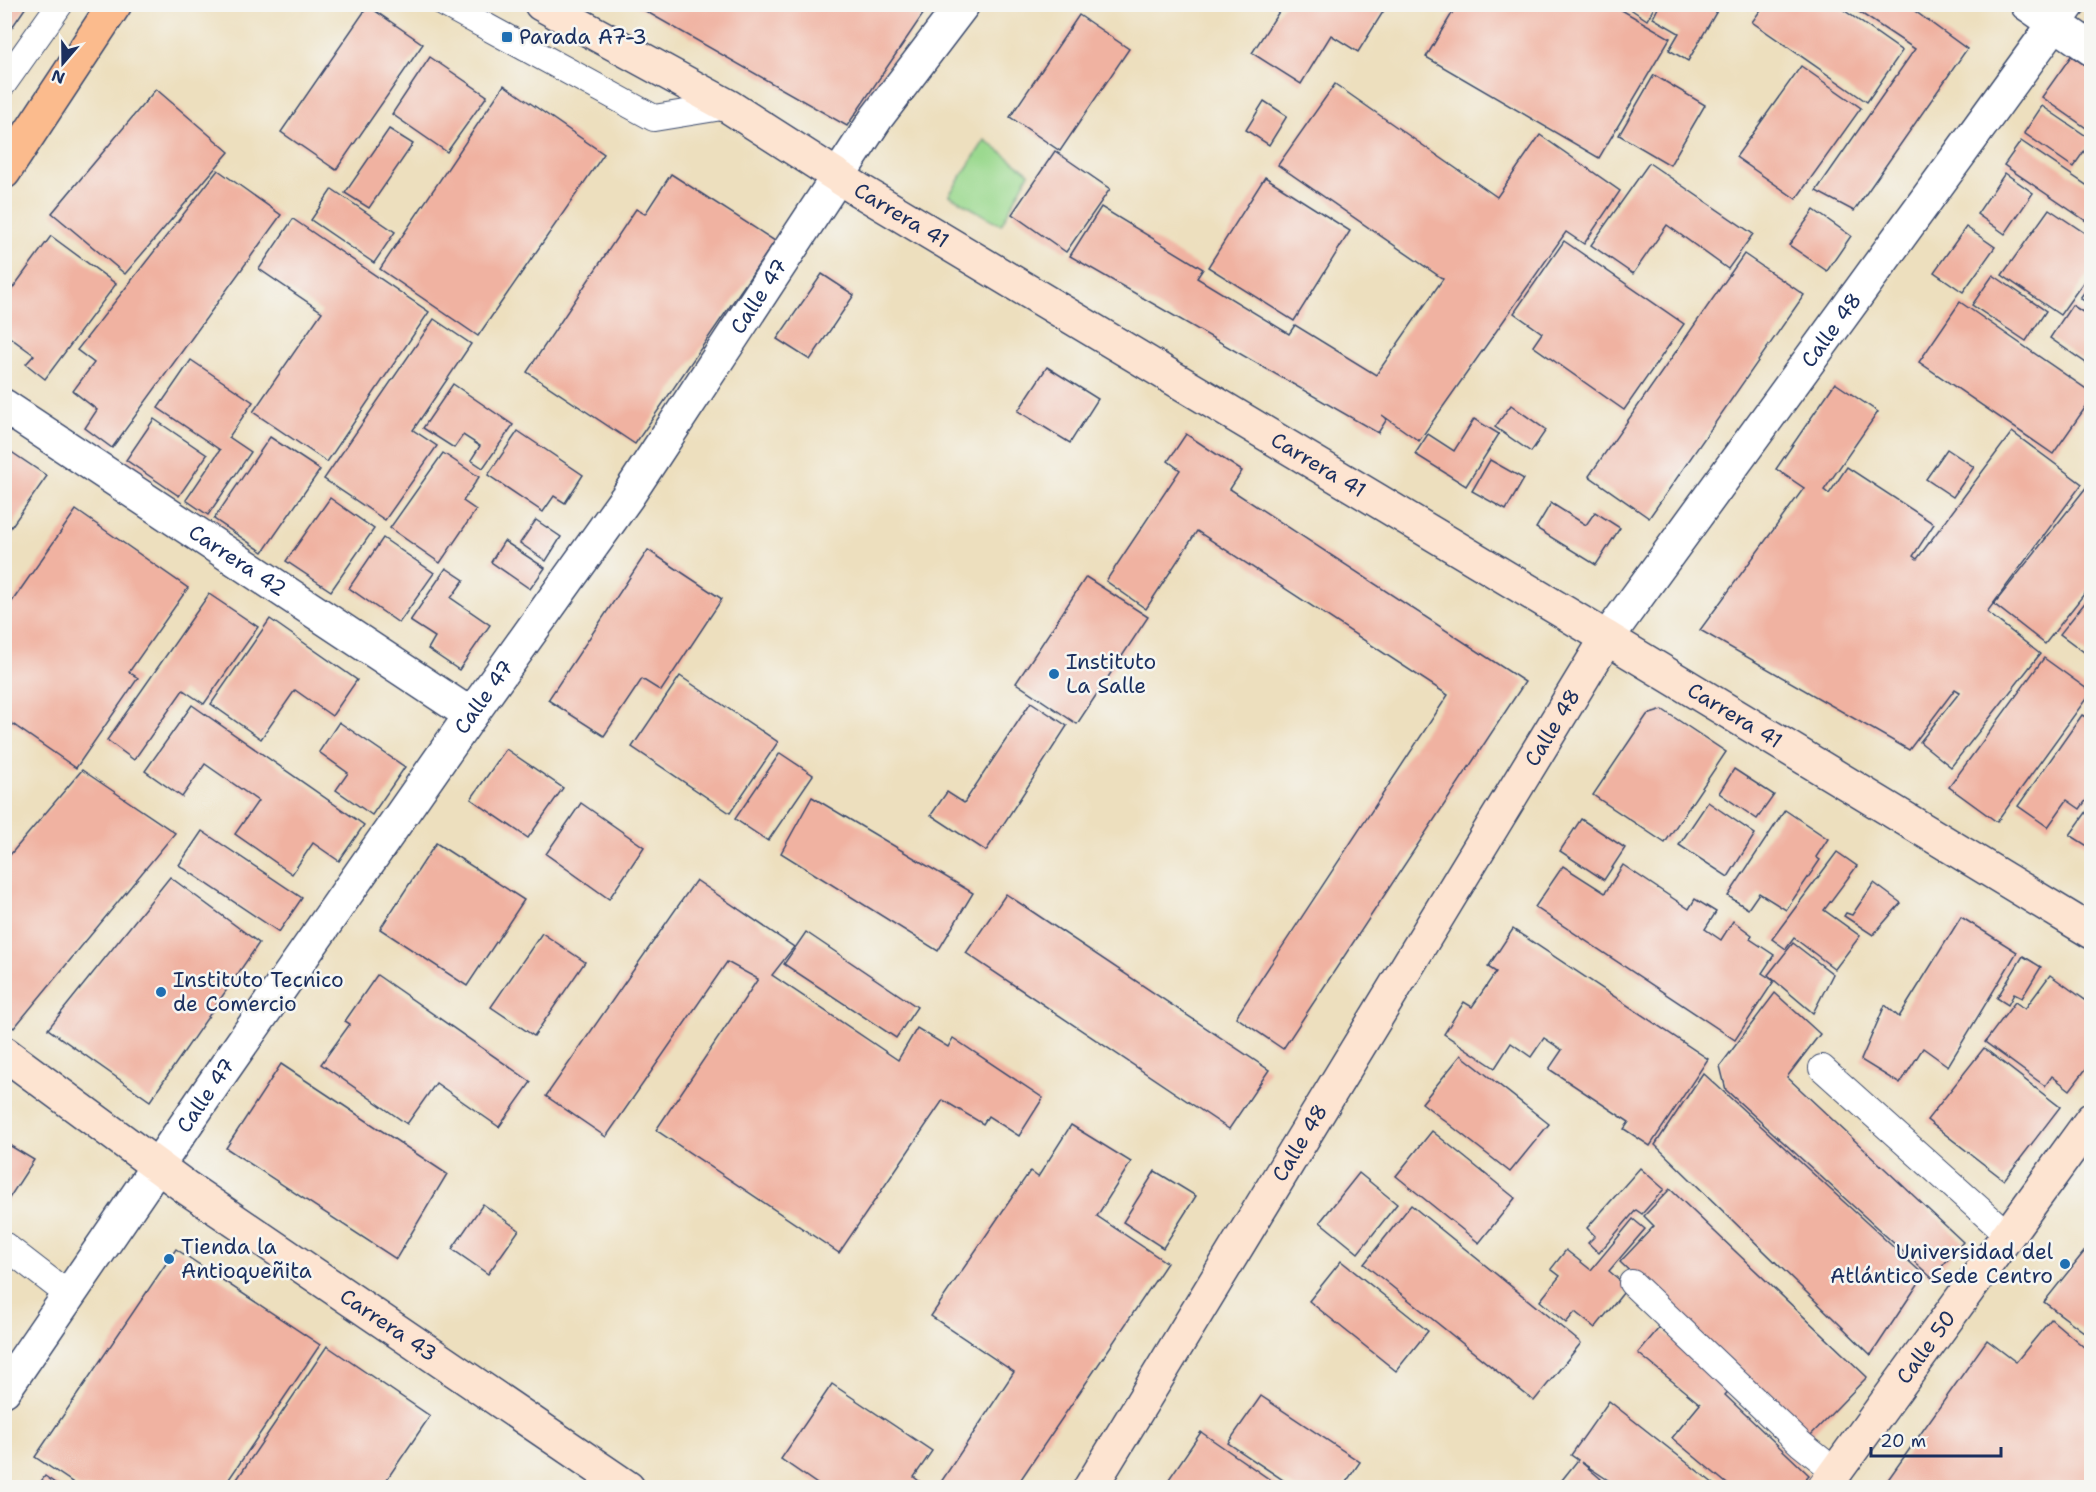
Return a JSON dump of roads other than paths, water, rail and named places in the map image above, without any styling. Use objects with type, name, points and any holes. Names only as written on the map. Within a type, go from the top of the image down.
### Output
[{"type":"main road","points":[[4,172],[26,142],[115,4]]},
{"type":"street","name":"Carrera 41","points":[[542,4],[728,106],[837,177],[1607,638],[2091,932]]},
{"type":"street","name":"Calle 47","points":[[4,1390],[471,715],[627,497],[877,117],[963,4]]},
{"type":"street","points":[[2027,4],[2062,14],[2091,49]]},
{"type":"street","name":"Calle 48","points":[[1090,1488],[1607,638],[2062,14]]},
{"type":"street","name":"Carrera 42","points":[[4,406],[471,715]]},
{"type":"street","name":"Carrera 43","points":[[4,1053],[157,1166],[628,1488]]},
{"type":"street","name":"Calle 50","points":[[1830,1480],[2091,1119]]},
{"type":"lane","points":[[4,83],[60,4]]},
{"type":"lane","points":[[445,4],[654,118],[728,106]]},
{"type":"lane","points":[[1822,1068],[2008,1235]]},
{"type":"lane","points":[[4,1245],[70,1296]]},
{"type":"lane","points":[[1632,1283],[1801,1444],[1830,1480]]},
{"type":"place","name":"Parada A7-3","points":[[507,37]]},
{"type":"place","name":"Instituto La Salle","points":[[1054,674]]},
{"type":"place","name":"Instituto Tecnico de Comercio","points":[[161,992]]},
{"type":"place","name":"Tienda la Antioqueñita","points":[[169,1259]]},
{"type":"place","name":"Universidad del Atlántico Sede Centro","points":[[2065,1264]]}]
